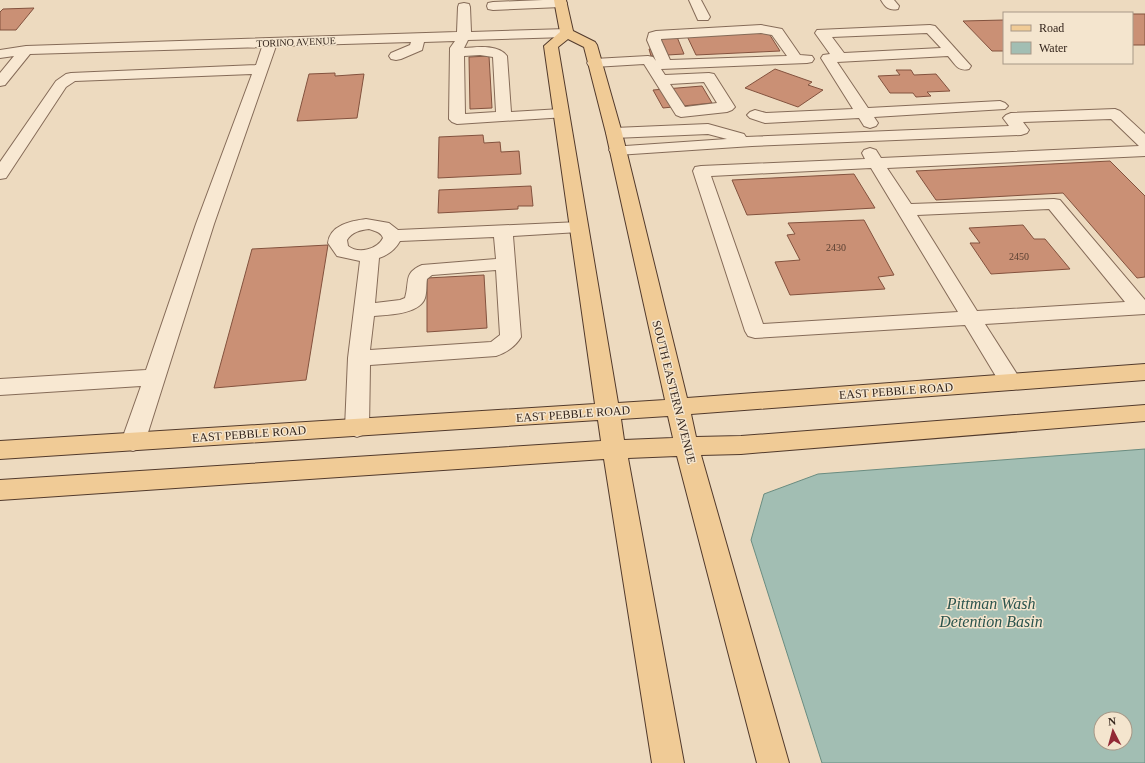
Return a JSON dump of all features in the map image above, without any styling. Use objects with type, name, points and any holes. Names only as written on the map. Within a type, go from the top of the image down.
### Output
[{"type":"main road","points":[[560,2],[567,33],[551,46],[608,412],[616,449],[668,763]]},
{"type":"main road","name":"SOUTH EASTERN AVENUE","points":[[567,33],[590,45],[616,141],[687,448],[773,763]]},
{"type":"main road","name":"EAST PEBBLE ROAD","points":[[0,450],[608,412],[1145,372]]},
{"type":"main road","points":[[0,490],[616,449],[687,448],[741,445],[1145,414]]},
{"type":"street","points":[[695,0],[703,17]]},
{"type":"street","points":[[493,6],[560,2]]},
{"type":"street","points":[[464,7],[464,36],[457,48],[457,119],[561,114]]},
{"type":"street","points":[[879,136],[863,113],[822,33],[930,28],[964,66]]},
{"type":"street","points":[[796,60],[778,32],[761,29],[656,34],[654,36],[661,80],[681,112],[727,107],[765,118],[1000,106]]},
{"type":"street","name":"TORINO AVENUE","points":[[26,50],[271,42],[324,47],[418,38],[567,33]]},
{"type":"street","points":[[396,56],[417,47],[418,38]]},
{"type":"street","points":[[133,442],[205,224],[271,42]]},
{"type":"street","points":[[0,45],[26,50]]},
{"type":"street","points":[[0,54],[26,50]]},
{"type":"street","points":[[0,82],[26,50]]},
{"type":"street","points":[[457,52],[492,51],[498,53],[500,56],[504,117]]},
{"type":"street","points":[[594,63],[648,60],[658,65],[952,52]]},
{"type":"street","points":[[0,174],[62,84],[71,77],[261,69]]},
{"type":"street","points":[[661,80],[709,77],[727,107]]},
{"type":"street","points":[[616,141],[724,144],[752,141],[1022,130],[1011,118],[1115,114],[1145,143]]},
{"type":"street","points":[[752,141],[755,115]]},
{"type":"street","points":[[860,137],[1011,382]]},
{"type":"street","points":[[1143,307],[755,331],[701,171],[1145,151]]},
{"type":"street","points":[[905,210],[1054,204],[1143,307]]},
{"type":"street","points":[[370,224],[385,228],[390,231],[392,236],[388,247],[370,255],[354,256],[346,254],[340,250],[337,244],[338,238],[343,232],[350,228],[370,224]]},
{"type":"street","points":[[392,236],[579,227]]},
{"type":"street","points":[[359,358],[496,349],[511,337],[503,231]]},
{"type":"street","points":[[357,428],[359,358],[370,255]]},
{"type":"street","points":[[364,310],[411,304],[415,300],[417,277],[422,272],[429,269],[506,264]]},
{"type":"street","points":[[0,387],[154,377]]},
{"type":"water","name":"Pittman Wash Detention Basin","points":[[1145,449],[1145,763],[822,763],[751,540],[764,494],[818,474]]},
{"type":"building","points":[[34,8],[16,30],[0,30],[0,12],[3,9]]},
{"type":"building","points":[[1133,14],[1145,14],[1145,45],[1133,45]]},
{"type":"building","points":[[1003,20],[1003,51],[992,51],[963,21]]},
{"type":"building","points":[[768,32],[780,51],[696,55],[687,36]]},
{"type":"building","points":[[677,37],[684,54],[651,56],[649,49],[665,48],[660,38]]},
{"type":"building","points":[[489,56],[492,108],[470,109],[469,57]]},
{"type":"building","points":[[775,69],[812,82],[808,85],[823,90],[798,107],[745,88]]},
{"type":"building","points":[[896,70],[911,70],[914,75],[936,74],[950,91],[927,92],[931,96],[916,97],[913,93],[890,93],[878,76],[900,75]]},
{"type":"building","points":[[335,73],[335,76],[364,74],[357,118],[297,121],[309,74]]},
{"type":"building","points":[[702,86],[712,103],[663,108],[653,90]]},
{"type":"building","points":[[483,135],[484,143],[500,142],[501,152],[519,151],[521,174],[438,178],[439,137]]},
{"type":"building","points":[[1110,161],[1145,196],[1145,277],[1137,278],[1063,193],[936,200],[916,171]]},
{"type":"building","points":[[854,174],[875,208],[747,215],[732,180]]},
{"type":"building","points":[[531,186],[533,206],[518,206],[518,209],[438,213],[439,190]]},
{"type":"building","points":[[864,220],[894,275],[878,277],[885,289],[790,295],[775,262],[800,260],[787,235],[795,234],[788,223]]},
{"type":"building","points":[[1023,225],[1034,239],[1045,239],[1070,269],[991,274],[970,243],[980,243],[969,228]]},
{"type":"building","points":[[328,245],[306,380],[214,388],[252,249]]},
{"type":"building","points":[[484,275],[487,328],[427,332],[427,278]]}]
